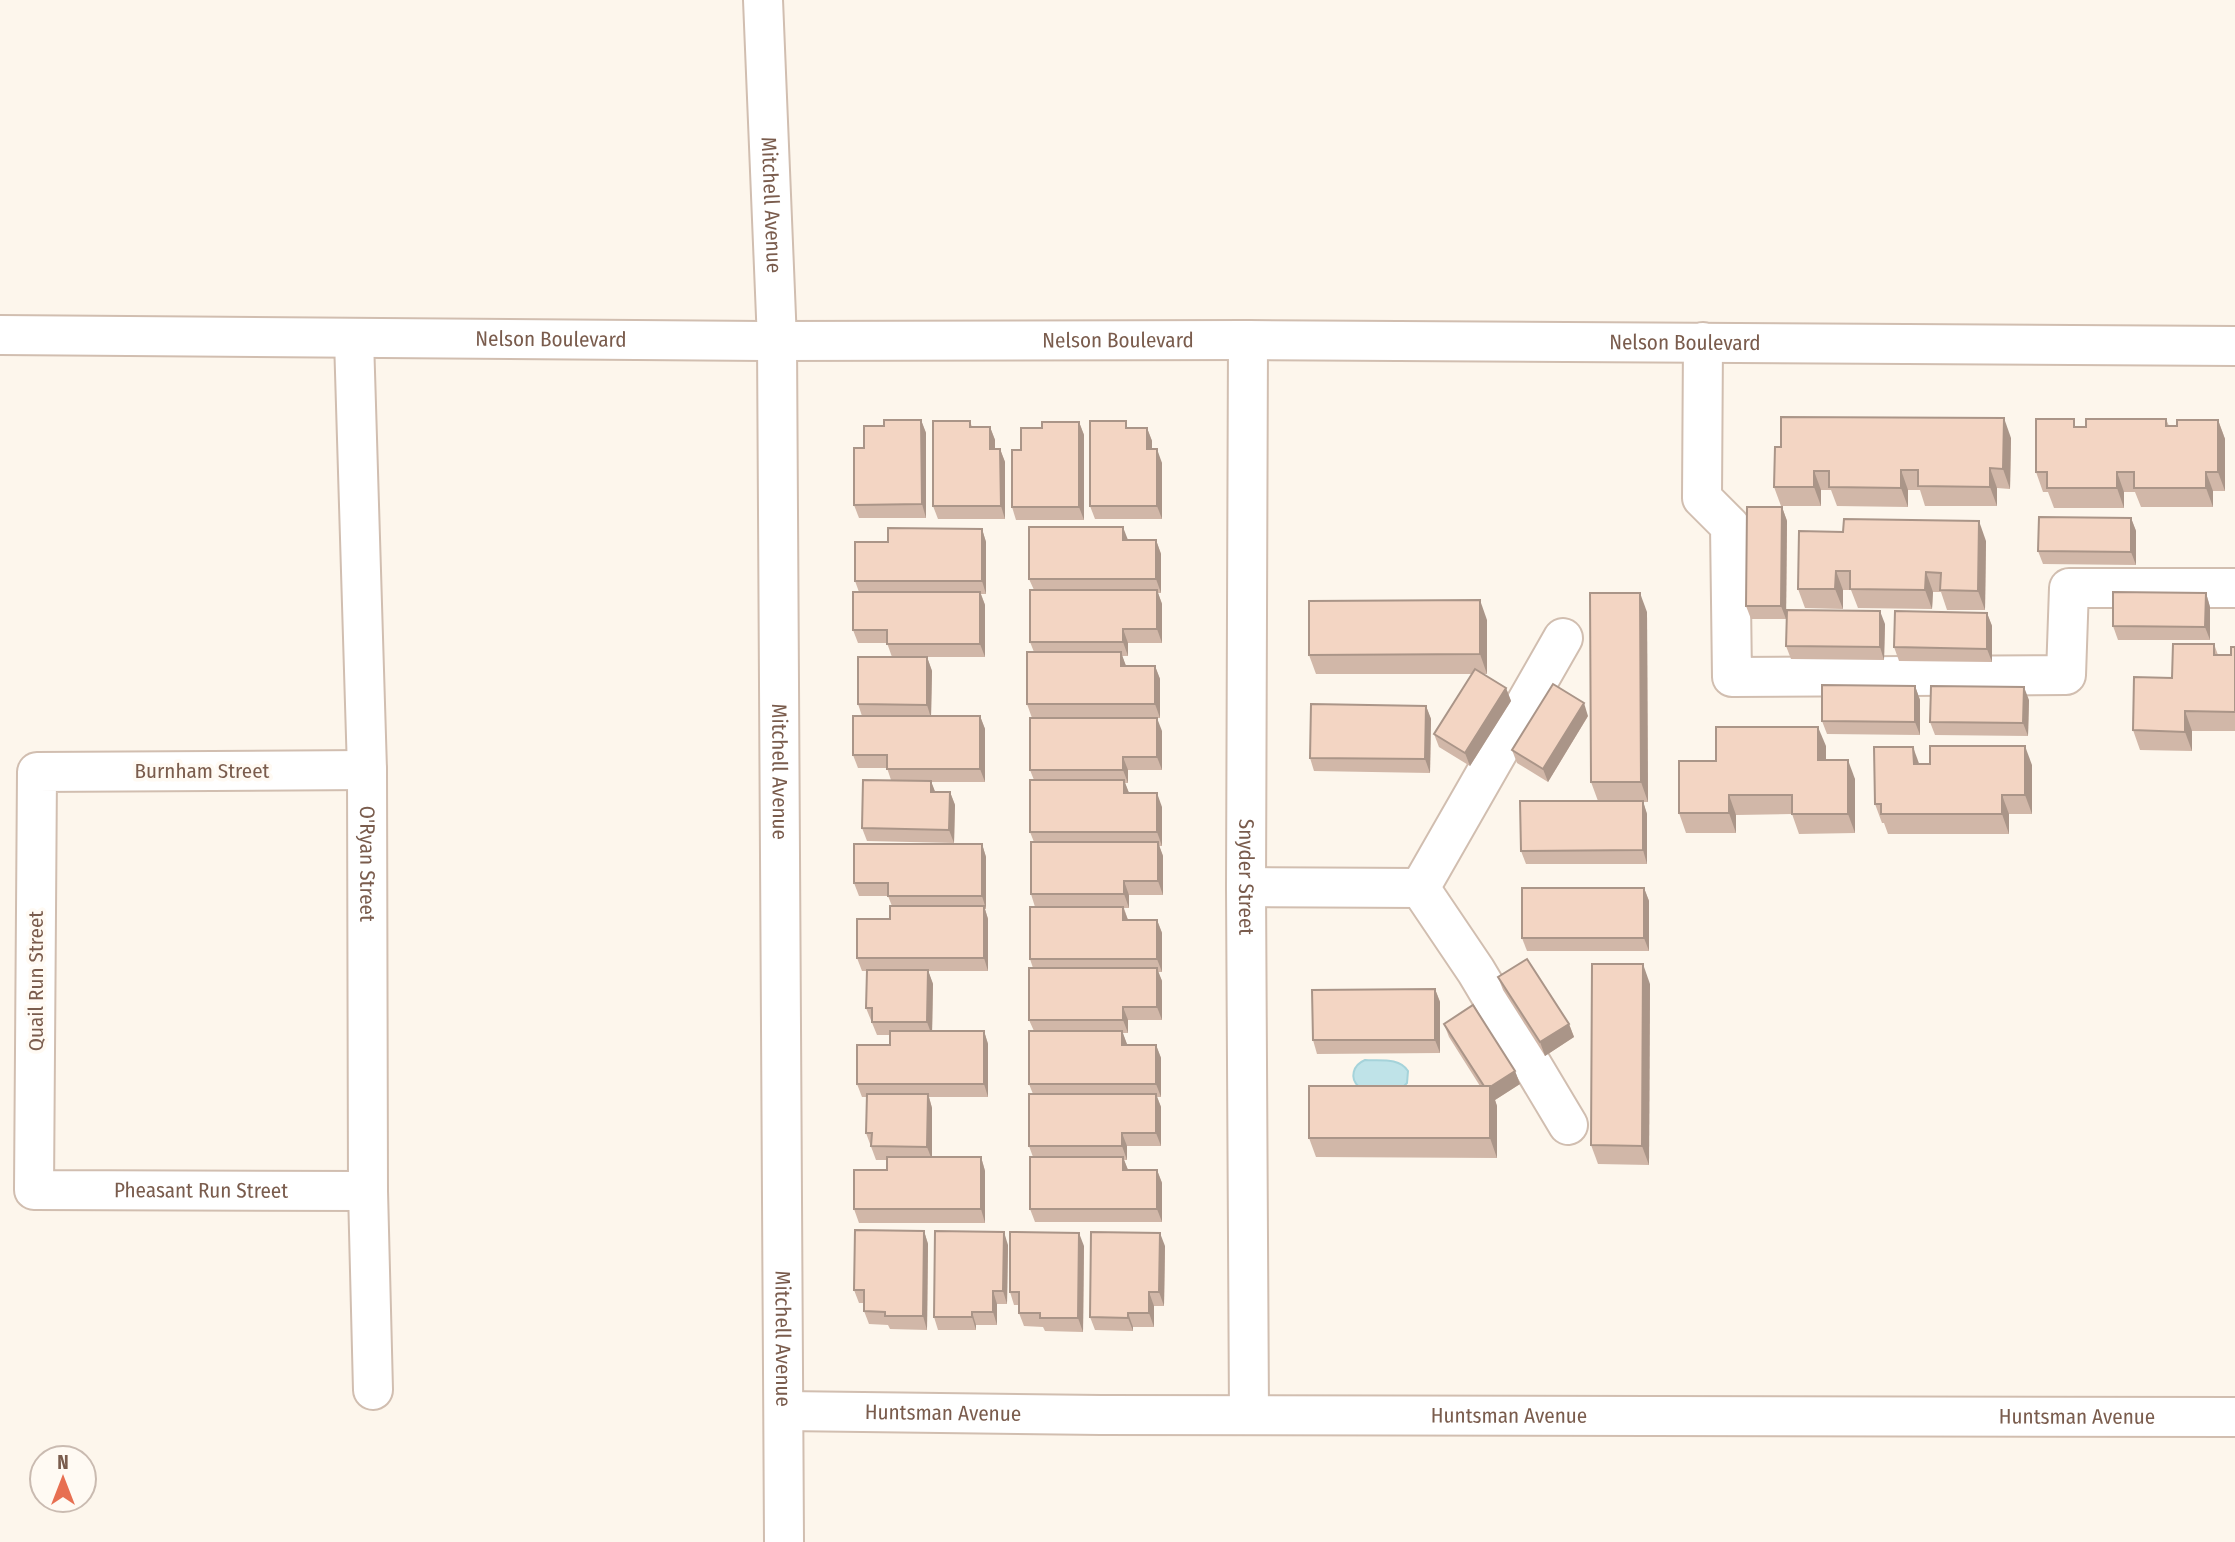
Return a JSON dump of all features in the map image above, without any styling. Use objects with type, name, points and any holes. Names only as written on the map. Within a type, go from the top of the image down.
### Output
[{"type":"street","name":"Mitchell Avenue","points":[[763,0],[777,341],[784,1542]]},
{"type":"street","name":"Nelson Boulevard","points":[[0,335],[354,339],[1248,340],[2235,346]]},
{"type":"street","name":"O'Ryan Street","points":[[354,339],[367,769],[368,1191],[373,1390]]},
{"type":"street","name":"Snyder Street","points":[[1248,340],[1246,887],[1250,1414]]},
{"type":"street","points":[[1703,342],[1702,498],[1730,526],[1732,677],[2066,676],[2069,587],[2235,588]]},
{"type":"street","points":[[1420,888],[1563,638]]},
{"type":"street","name":"Burnham Street","points":[[37,772],[367,769]]},
{"type":"street","name":"Quail Run Street","points":[[34,1190],[37,772]]},
{"type":"street","points":[[1246,887],[1420,888]]},
{"type":"street","points":[[1420,888],[1476,971],[1569,1125]]},
{"type":"street","name":"Pheasant Run Street","points":[[34,1190],[368,1191]]},
{"type":"street","name":"Huntsman Avenue","points":[[785,1411],[1101,1415],[2235,1417]]},
{"type":"water","points":[[1365,1060],[1400,1064],[1408,1071],[1407,1083],[1402,1088],[1359,1087],[1353,1076],[1358,1065]]},
{"type":"building","points":[[1781,417],[2004,418],[2003,469],[1990,468],[1990,487],[1918,486],[1918,470],[1901,470],[1901,488],[1829,487],[1829,471],[1814,471],[1814,487],[1774,487],[1775,447],[1781,447]]},
{"type":"building","points":[[2036,419],[2074,419],[2074,427],[2086,427],[2086,419],[2166,419],[2166,426],[2177,426],[2177,420],[2218,420],[2218,472],[2206,472],[2206,488],[2134,488],[2134,472],[2117,472],[2117,488],[2047,488],[2047,472],[2036,472]]},
{"type":"building","points":[[884,420],[921,420],[922,504],[854,505],[854,448],[864,448],[864,426],[884,426]]},
{"type":"building","points":[[933,421],[970,421],[970,427],[990,427],[990,449],[1000,449],[1001,506],[933,506]]},
{"type":"building","points":[[1090,421],[1126,421],[1126,428],[1147,428],[1147,449],[1157,449],[1157,506],[1090,506]]},
{"type":"building","points":[[1042,422],[1079,422],[1079,507],[1012,507],[1012,450],[1021,450],[1021,428],[1042,428]]},
{"type":"building","points":[[1747,507],[1782,507],[1781,606],[1746,606]]},
{"type":"building","points":[[2039,517],[2131,518],[2131,552],[2038,551]]},
{"type":"building","points":[[1844,519],[1979,521],[1978,591],[1940,590],[1941,573],[1926,572],[1925,590],[1850,589],[1850,571],[1836,571],[1835,589],[1798,589],[1799,531],[1843,532]]},
{"type":"building","points":[[1029,527],[1123,527],[1123,540],[1156,540],[1156,579],[1029,579]]},
{"type":"building","points":[[888,528],[982,529],[982,581],[855,581],[855,542],[888,542]]},
{"type":"building","points":[[1030,590],[1157,590],[1157,629],[1123,629],[1123,642],[1030,642]]},
{"type":"building","points":[[853,592],[980,592],[980,644],[887,644],[887,630],[853,630]]},
{"type":"building","points":[[2113,592],[2206,593],[2205,627],[2113,626]]},
{"type":"building","points":[[1590,593],[1640,593],[1641,782],[1591,782]]},
{"type":"building","points":[[1480,600],[1480,654],[1309,655],[1309,601]]},
{"type":"building","points":[[1787,610],[1880,611],[1880,647],[1786,646]]},
{"type":"building","points":[[1895,611],[1987,613],[1987,649],[1894,647]]},
{"type":"building","points":[[2173,644],[2214,644],[2214,655],[2231,655],[2231,647],[2235,647],[2235,712],[2185,711],[2185,732],[2133,730],[2134,677],[2172,678]]},
{"type":"building","points":[[1027,652],[1121,652],[1121,666],[1155,666],[1155,704],[1027,704]]},
{"type":"building","points":[[858,657],[927,657],[927,705],[858,704]]},
{"type":"building","points":[[1475,669],[1506,688],[1465,753],[1434,734]]},
{"type":"building","points":[[1553,684],[1584,703],[1543,769],[1512,750]]},
{"type":"building","points":[[1822,685],[1915,686],[1915,722],[1822,721]]},
{"type":"building","points":[[1931,686],[2024,687],[2023,723],[1930,722]]},
{"type":"building","points":[[1311,704],[1426,706],[1425,759],[1310,758]]},
{"type":"building","points":[[853,716],[980,716],[980,769],[887,769],[887,755],[853,755]]},
{"type":"building","points":[[1030,718],[1157,718],[1157,757],[1123,757],[1123,770],[1030,770]]},
{"type":"building","points":[[1716,727],[1818,727],[1818,760],[1848,760],[1848,814],[1792,814],[1792,795],[1729,795],[1729,813],[1679,813],[1679,761],[1716,761]]},
{"type":"building","points":[[1930,746],[2025,746],[2025,795],[2002,795],[2002,814],[1881,814],[1881,804],[1875,804],[1874,747],[1913,747],[1914,764],[1930,764]]},
{"type":"building","points":[[863,780],[931,781],[931,792],[950,792],[949,830],[862,828]]},
{"type":"building","points":[[1030,780],[1124,780],[1124,793],[1157,793],[1157,832],[1030,832]]},
{"type":"building","points":[[1520,801],[1643,801],[1643,850],[1521,851]]},
{"type":"building","points":[[1031,842],[1158,842],[1158,881],[1124,881],[1124,894],[1031,894]]},
{"type":"building","points":[[854,844],[982,844],[982,896],[888,896],[888,883],[854,883]]},
{"type":"building","points":[[1522,888],[1644,888],[1644,938],[1522,938]]},
{"type":"building","points":[[890,906],[984,906],[984,958],[857,958],[857,919],[890,919]]},
{"type":"building","points":[[1030,907],[1123,907],[1123,920],[1157,920],[1157,959],[1030,959]]},
{"type":"building","points":[[1527,959],[1569,1024],[1540,1042],[1498,977]]},
{"type":"building","points":[[1592,964],[1643,964],[1642,1146],[1591,1145]]},
{"type":"building","points":[[1029,968],[1157,968],[1157,1007],[1123,1007],[1123,1020],[1029,1020]]},
{"type":"building","points":[[867,970],[928,970],[927,1022],[872,1022],[872,1008],[866,1008]]},
{"type":"building","points":[[1435,989],[1435,1040],[1313,1040],[1312,990]]},
{"type":"building","points":[[1473,1005],[1515,1071],[1490,1087],[1484,1086],[1444,1024]]},
{"type":"building","points":[[890,1031],[984,1031],[984,1084],[857,1084],[857,1045],[890,1045]]},
{"type":"building","points":[[1029,1031],[1122,1031],[1122,1045],[1156,1045],[1156,1084],[1029,1084]]},
{"type":"building","points":[[1309,1086],[1490,1086],[1490,1138],[1309,1138]]},
{"type":"building","points":[[867,1094],[928,1094],[927,1147],[871,1146],[872,1133],[866,1133]]},
{"type":"building","points":[[1029,1094],[1156,1094],[1156,1133],[1122,1133],[1122,1146],[1029,1146]]},
{"type":"building","points":[[887,1157],[981,1157],[981,1209],[854,1209],[854,1170],[887,1170]]},
{"type":"building","points":[[1030,1157],[1123,1157],[1123,1170],[1157,1170],[1157,1209],[1030,1209]]},
{"type":"building","points":[[855,1230],[924,1231],[923,1316],[885,1316],[885,1312],[864,1311],[864,1290],[854,1290]]},
{"type":"building","points":[[935,1231],[1004,1232],[1003,1291],[993,1291],[993,1312],[972,1312],[972,1317],[934,1317]]},
{"type":"building","points":[[1010,1232],[1079,1233],[1078,1318],[1040,1318],[1040,1313],[1019,1313],[1019,1292],[1010,1292]]},
{"type":"building","points":[[1091,1232],[1160,1233],[1159,1292],[1149,1292],[1149,1313],[1128,1313],[1128,1318],[1090,1317]]}]
